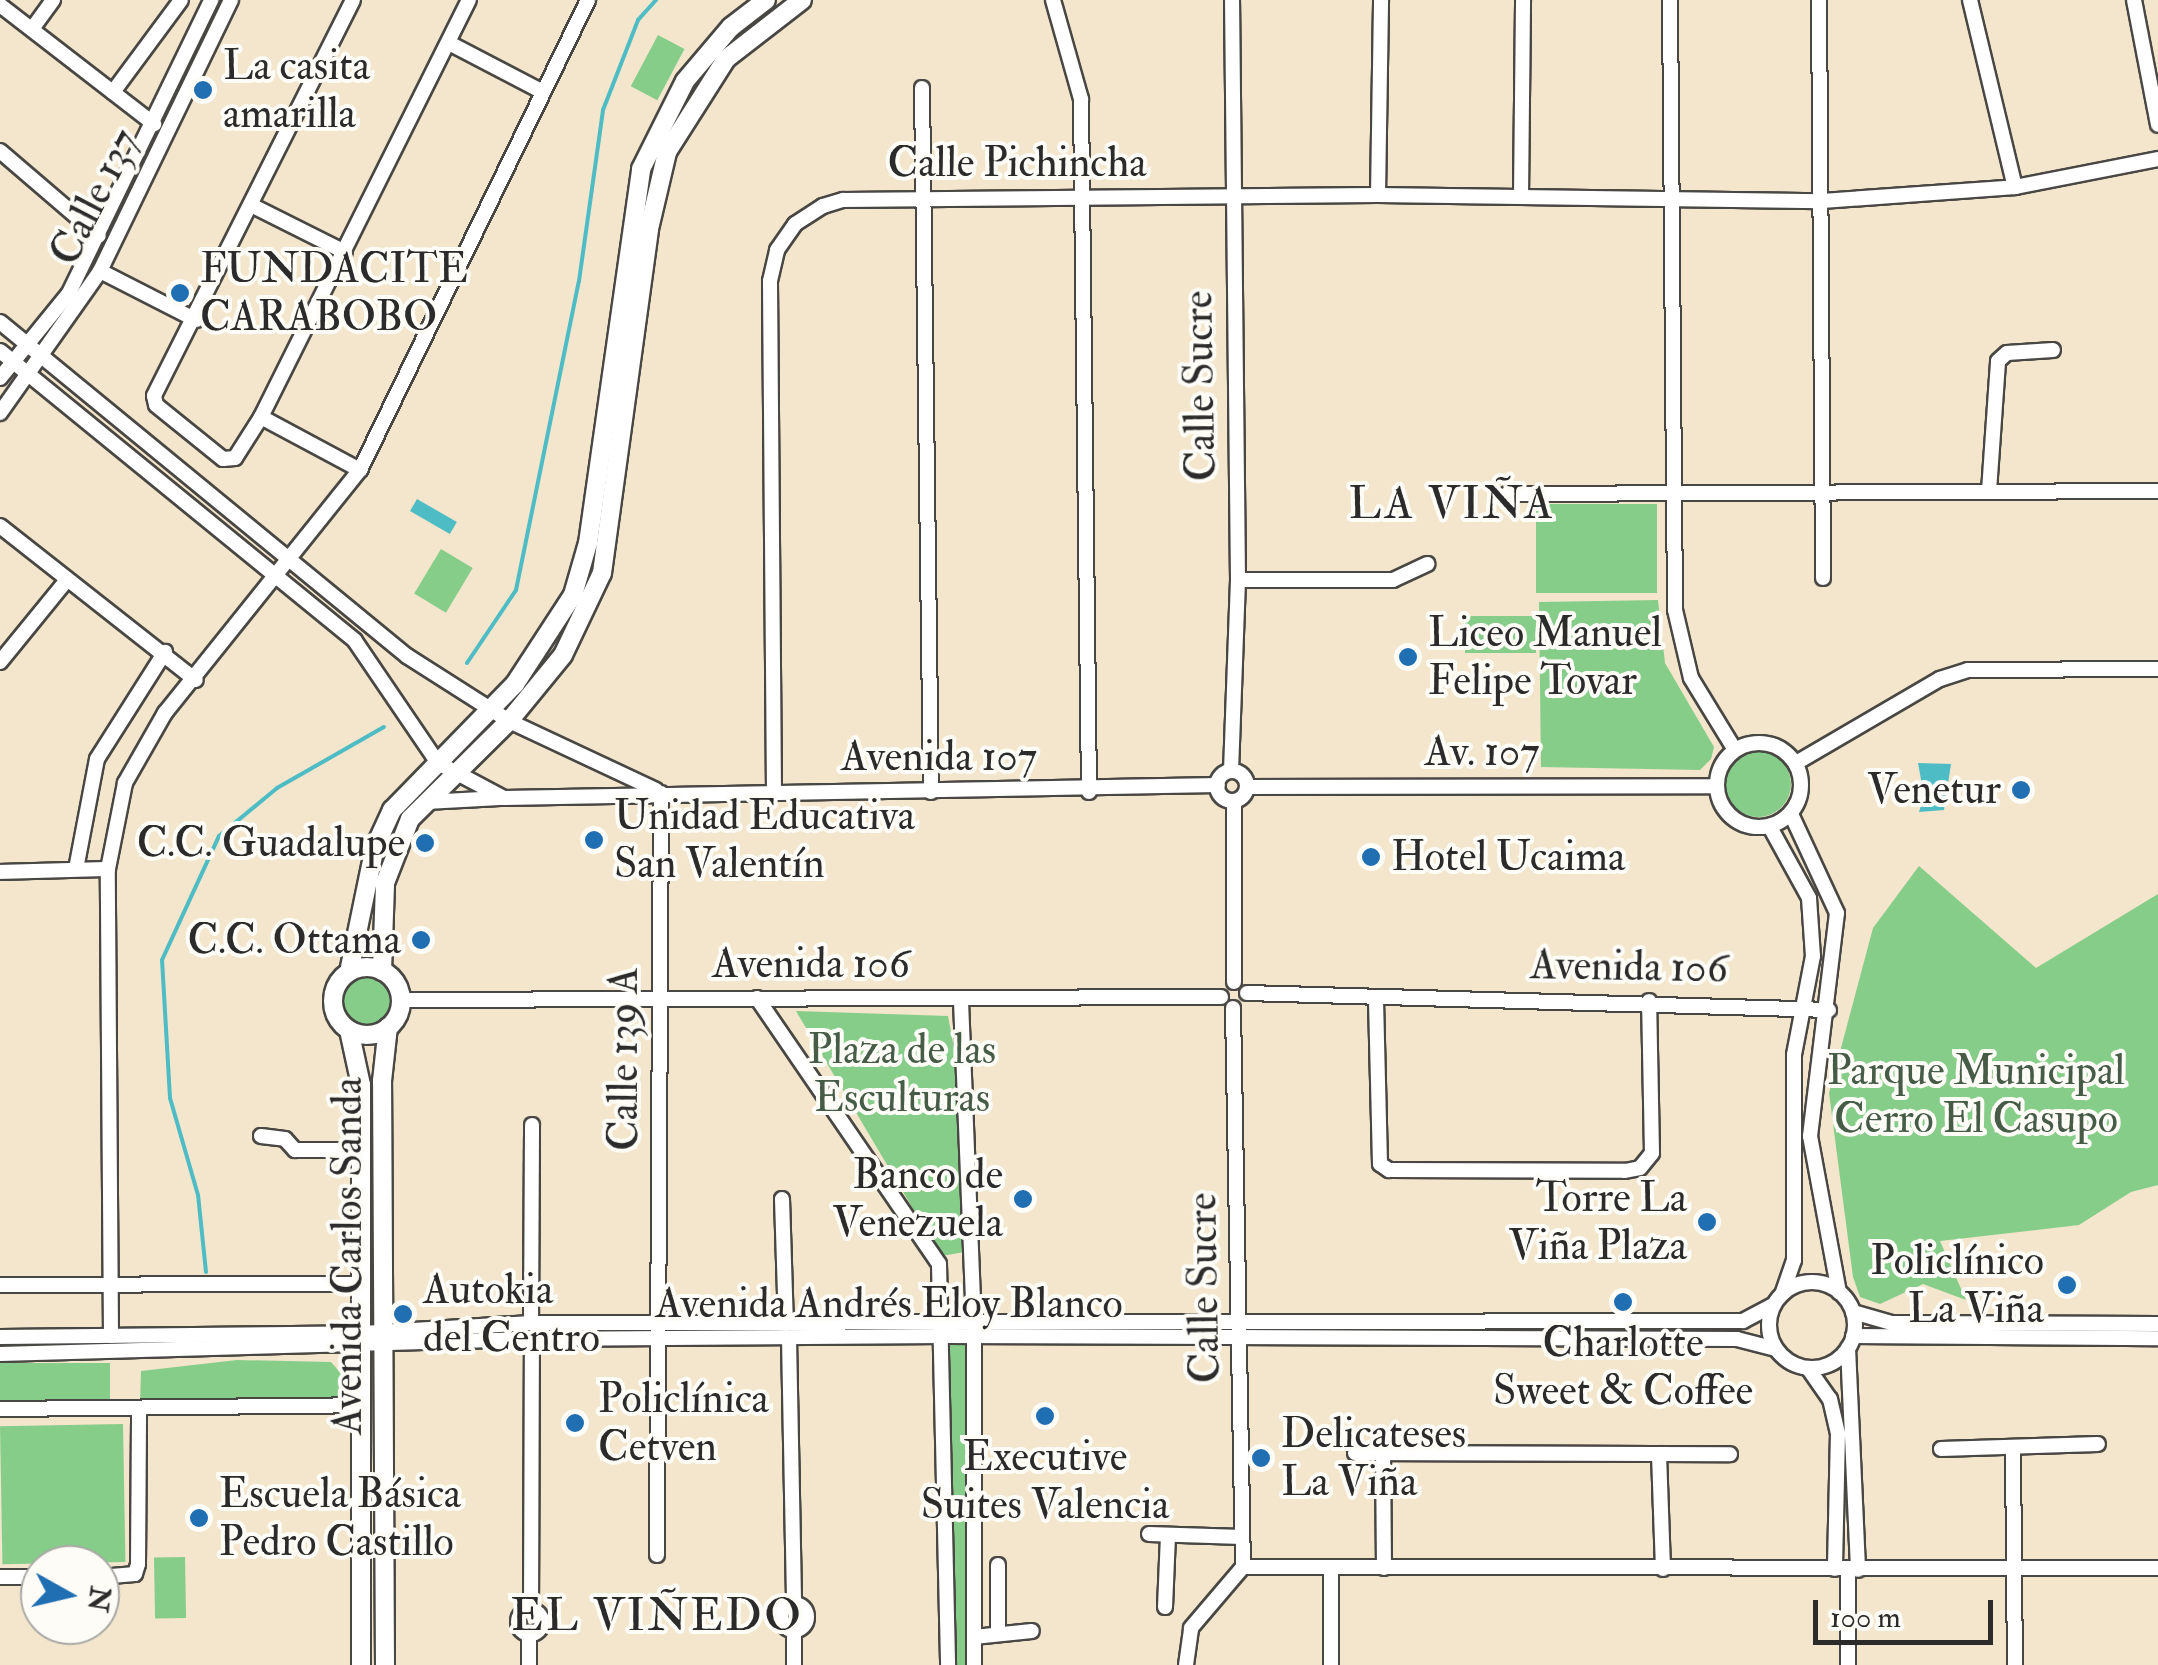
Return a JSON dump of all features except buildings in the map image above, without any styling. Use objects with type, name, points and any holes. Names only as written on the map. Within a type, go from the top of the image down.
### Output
[{"type":"street","points":[[32,29],[52,0]]},
{"type":"street","points":[[113,92],[181,0]]},
{"type":"street","points":[[0,378],[6,356],[26,344],[69,293],[211,0]]},
{"type":"street","name":"Calle 137","points":[[0,413],[100,270],[232,0]]},
{"type":"street","points":[[353,0],[196,320],[157,387],[156,405],[223,459],[235,458],[261,417],[469,0]]},
{"type":"street","points":[[111,1336],[108,869],[125,783],[166,712],[292,562],[360,470],[588,0]]},
{"type":"street","points":[[766,0],[700,62],[647,150],[626,251],[600,520],[602,573],[581,626],[509,721],[410,819],[388,869],[382,971],[400,1000],[388,1026],[374,1034],[350,1030],[335,1013],[333,998],[349,972],[375,847],[392,810],[490,708],[560,624],[582,571],[600,520],[649,229],[667,152],[726,59],[797,1]]},
{"type":"street","points":[[1052,0],[1081,99],[1089,792]]},
{"type":"street","name":"Calle Sucre","points":[[1231,771],[1238,580],[1232,0]]},
{"type":"street","points":[[1378,195],[1381,0]]},
{"type":"street","points":[[1520,196],[1523,0]]},
{"type":"street","points":[[1670,0],[1674,610],[1687,662],[1734,750]]},
{"type":"street","points":[[1820,0],[1823,578]]},
{"type":"street","points":[[1970,0],[2015,187]]},
{"type":"street","points":[[2134,0],[2158,125]]},
{"type":"street","points":[[0,5],[154,124]]},
{"type":"street","points":[[448,42],[543,92]]},
{"type":"street","points":[[922,88],[931,792]]},
{"type":"street","points":[[0,151],[99,236]]},
{"type":"street","name":"Calle Pichincha","points":[[774,793],[770,281],[777,250],[795,224],[823,206],[843,200],[1378,195],[1822,201],[2015,187],[2158,159]]},
{"type":"street","points":[[252,206],[345,252]]},
{"type":"street","points":[[100,270],[196,320]]},
{"type":"street","points":[[0,322],[408,656],[509,721],[661,793]]},
{"type":"street","points":[[1989,491],[1998,361],[2007,353],[2053,350]]},
{"type":"street","points":[[6,356],[354,641],[438,762],[504,798]]},
{"type":"street","points":[[261,417],[360,470]]},
{"type":"street","points":[[1507,494],[1671,496],[1822,488],[2158,490]]},
{"type":"street","points":[[0,526],[196,680]]},
{"type":"street","points":[[1238,580],[1393,580],[1426,564]]},
{"type":"street","points":[[0,662],[66,581]]},
{"type":"street","points":[[76,869],[97,759],[165,652]]},
{"type":"street","points":[[1796,762],[1940,679],[1968,670],[2158,669]]},
{"type":"street","points":[[1768,743],[1796,762],[1802,789],[1790,814],[1770,827],[1730,817],[1716,786],[1734,750],[1768,743]]},
{"type":"street","points":[[1234,801],[1218,785],[1231,771],[1241,774],[1247,787],[1234,801],[1234,982],[1221,996],[1233,1008],[1247,993],[1234,982]]},
{"type":"street","name":"Avenida 107","points":[[426,802],[661,793],[1089,792],[1218,785]]},
{"type":"street","name":"Av. 107","points":[[1247,787],[1716,786]]},
{"type":"street","name":"Calle 139 A","points":[[657,1555],[661,793]]},
{"type":"street","points":[[1790,814],[1837,913],[1829,1010],[1811,1096],[1810,1136],[1839,1292],[1852,1312],[1848,1665]]},
{"type":"street","points":[[1770,827],[1809,898],[1813,956],[1791,1092],[1794,1260],[1769,1323],[1776,1349],[1808,1368],[1830,1399],[1838,1433],[1847,1570]]},
{"type":"street","points":[[0,872],[108,869]]},
{"type":"street","points":[[349,972],[382,971]]},
{"type":"street","name":"Avenida 106","points":[[1247,993],[1376,1000],[1649,1000],[1829,1010]]},
{"type":"street","name":"Avenida 106","points":[[400,1000],[960,1001],[1221,996]]},
{"type":"street","points":[[756,998],[939,1264],[948,1665]]},
{"type":"street","points":[[1376,1000],[1380,1164],[1388,1170],[1625,1171],[1640,1168],[1652,1153],[1649,1000]]},
{"type":"street","points":[[960,1001],[973,1280],[974,1665]]},
{"type":"street","name":"Calle Sucre","points":[[1233,1008],[1243,1567]]},
{"type":"street","name":"Avenida Carlos Sanda","points":[[385,1665],[372,1340],[382,1066],[388,1026]]},
{"type":"street","name":"Avenida Carlos Sanda","points":[[350,1030],[362,1085],[361,1284],[372,1340],[362,1405],[361,1665]]},
{"type":"street","points":[[529,1665],[529,1634],[518,1622],[531,1610],[532,1125]]},
{"type":"street","points":[[261,1136],[285,1139],[295,1150],[361,1150]]},
{"type":"street","points":[[782,1199],[794,1604],[781,1617],[794,1630],[794,1665]]},
{"type":"street","points":[[942,1286],[954,1271],[973,1280]]},
{"type":"street","points":[[1778,1300],[1810,1282],[1839,1292]]},
{"type":"street","points":[[0,1285],[111,1288],[361,1284]]},
{"type":"street","name":"Avenida Andrés Eloy Blanco","points":[[0,1354],[531,1331],[974,1330],[1241,1321],[1744,1321],[1778,1300]]},
{"type":"street","points":[[1852,1312],[1891,1323],[2158,1324]]},
{"type":"street","name":"Avenida Andrés Eloy Blanco","points":[[974,1330],[1240,1341],[1722,1338],[1776,1349]]},
{"type":"street","name":"Avenida Andrés Eloy Blanco","points":[[0,1336],[372,1340]]},
{"type":"street","points":[[1808,1368],[1831,1364],[1851,1342],[2158,1338]]},
{"type":"street","points":[[0,1409],[362,1405]]},
{"type":"street","points":[[120,1575],[135,1574],[138,1564],[140,1410]]},
{"type":"street","points":[[1940,1449],[2098,1444]]},
{"type":"street","points":[[2013,1448],[2015,1665]]},
{"type":"street","points":[[1355,1453],[1730,1454]]},
{"type":"street","points":[[1383,1454],[1384,1568]]},
{"type":"street","points":[[1659,1454],[1662,1569]]},
{"type":"street","points":[[1149,1534],[1242,1537]]},
{"type":"street","points":[[1164,1607],[1168,1535]]},
{"type":"street","points":[[998,1565],[998,1634]]},
{"type":"street","points":[[1186,1665],[1191,1628],[1243,1567],[2013,1571],[2158,1568]]},
{"type":"street","points":[[1331,1569],[1332,1665]]},
{"type":"street","points":[[974,1637],[1032,1631]]},
{"type":"green space","points":[[658,35],[684,49],[657,100],[631,86]]},
{"type":"green space","points":[[1536,504],[1657,504],[1657,593],[1536,593]]},
{"type":"green space","points":[[441,549],[473,568],[446,613],[414,594]]},
{"type":"green space","points":[[1658,600],[1665,663],[1714,747],[1711,759],[1700,770],[1541,767],[1539,602]]},
{"type":"green space","points":[[1465,616],[1536,616],[1536,653],[1465,653]]},
{"type":"green space","points":[[1758,751],[1781,761],[1791,784],[1781,807],[1758,817],[1735,807],[1725,784],[1735,761]]},
{"type":"green space","name":"Parque Municipal Cerro El Casupo","points":[[1919,866],[2036,968],[2158,894],[2158,1185],[2131,1192],[2079,1225],[1940,1241],[1966,1300],[1923,1284],[1880,1304],[1860,1297],[1853,1277],[1829,1093],[1873,928]]},
{"type":"green space","points":[[367,972],[388,980],[396,1001],[388,1022],[367,1030],[346,1022],[338,1001],[346,980]]},
{"type":"green space","name":"Plaza de las Esculturas","points":[[796,1011],[948,1016],[958,1070],[965,1252],[941,1256]]},
{"type":"green space","points":[[944,1336],[975,1337],[974,1665],[948,1665]]},
{"type":"green space","points":[[237,1360],[331,1362],[343,1376],[343,1401],[140,1403],[141,1371]]},
{"type":"green space","points":[[0,1363],[110,1363],[110,1404],[0,1404]]},
{"type":"green space","points":[[123,1424],[125,1562],[120,1562],[120,1545],[20,1545],[20,1564],[2,1564],[0,1426]]},
{"type":"green space","points":[[185,1557],[186,1618],[155,1619],[154,1558]]},
{"type":"water","points":[[417,499],[457,522],[450,534],[410,511]]},
{"type":"water","points":[[1918,763],[1951,764],[1944,810],[1919,812],[1924,796]]},
{"type":"waterway","points":[[467,663],[516,590],[579,281],[603,110],[638,20],[656,0]]},
{"type":"waterway","points":[[206,1272],[198,1195],[170,1098],[162,960],[219,836],[277,788],[384,727]]},
{"type":"place","name":"La casita amarilla","points":[[203,90]]},
{"type":"place","name":"FUNDACITE CARABOBO","points":[[180,293]]},
{"type":"place","name":"Liceo Manuel Felipe Tovar","points":[[1408,657]]},
{"type":"place","name":"Venetur","points":[[2021,790]]},
{"type":"place","name":"Unidad Educativa San Valentín","points":[[594,840]]},
{"type":"place","name":"C.C. Guadalupe","points":[[425,843]]},
{"type":"place","name":"Hotel Ucaima","points":[[1371,857]]},
{"type":"place","name":"C.C. Ottama","points":[[421,940]]},
{"type":"place","name":"Banco de Venezuela","points":[[1023,1199]]},
{"type":"place","name":"Torre La Viña Plaza","points":[[1707,1222]]},
{"type":"place","name":"Policlínico La Viña","points":[[2067,1285]]},
{"type":"place","name":"Charlotte Sweet & Coffee","points":[[1623,1302]]},
{"type":"place","name":"Autokia del Centro","points":[[403,1314]]},
{"type":"place","name":"Executive Suites Valencia","points":[[1045,1416]]},
{"type":"place","name":"Policlínica Cetven","points":[[575,1423]]},
{"type":"place","name":"Delicateses La Viña","points":[[1261,1458]]},
{"type":"place","name":"Escuela Básica Pedro Castillo","points":[[199,1518]]},
{"type":"district","name":"LA VIÑA","points":[[1452,505]]},
{"type":"district","name":"EL VIÑEDO","points":[[657,1617]]}]
